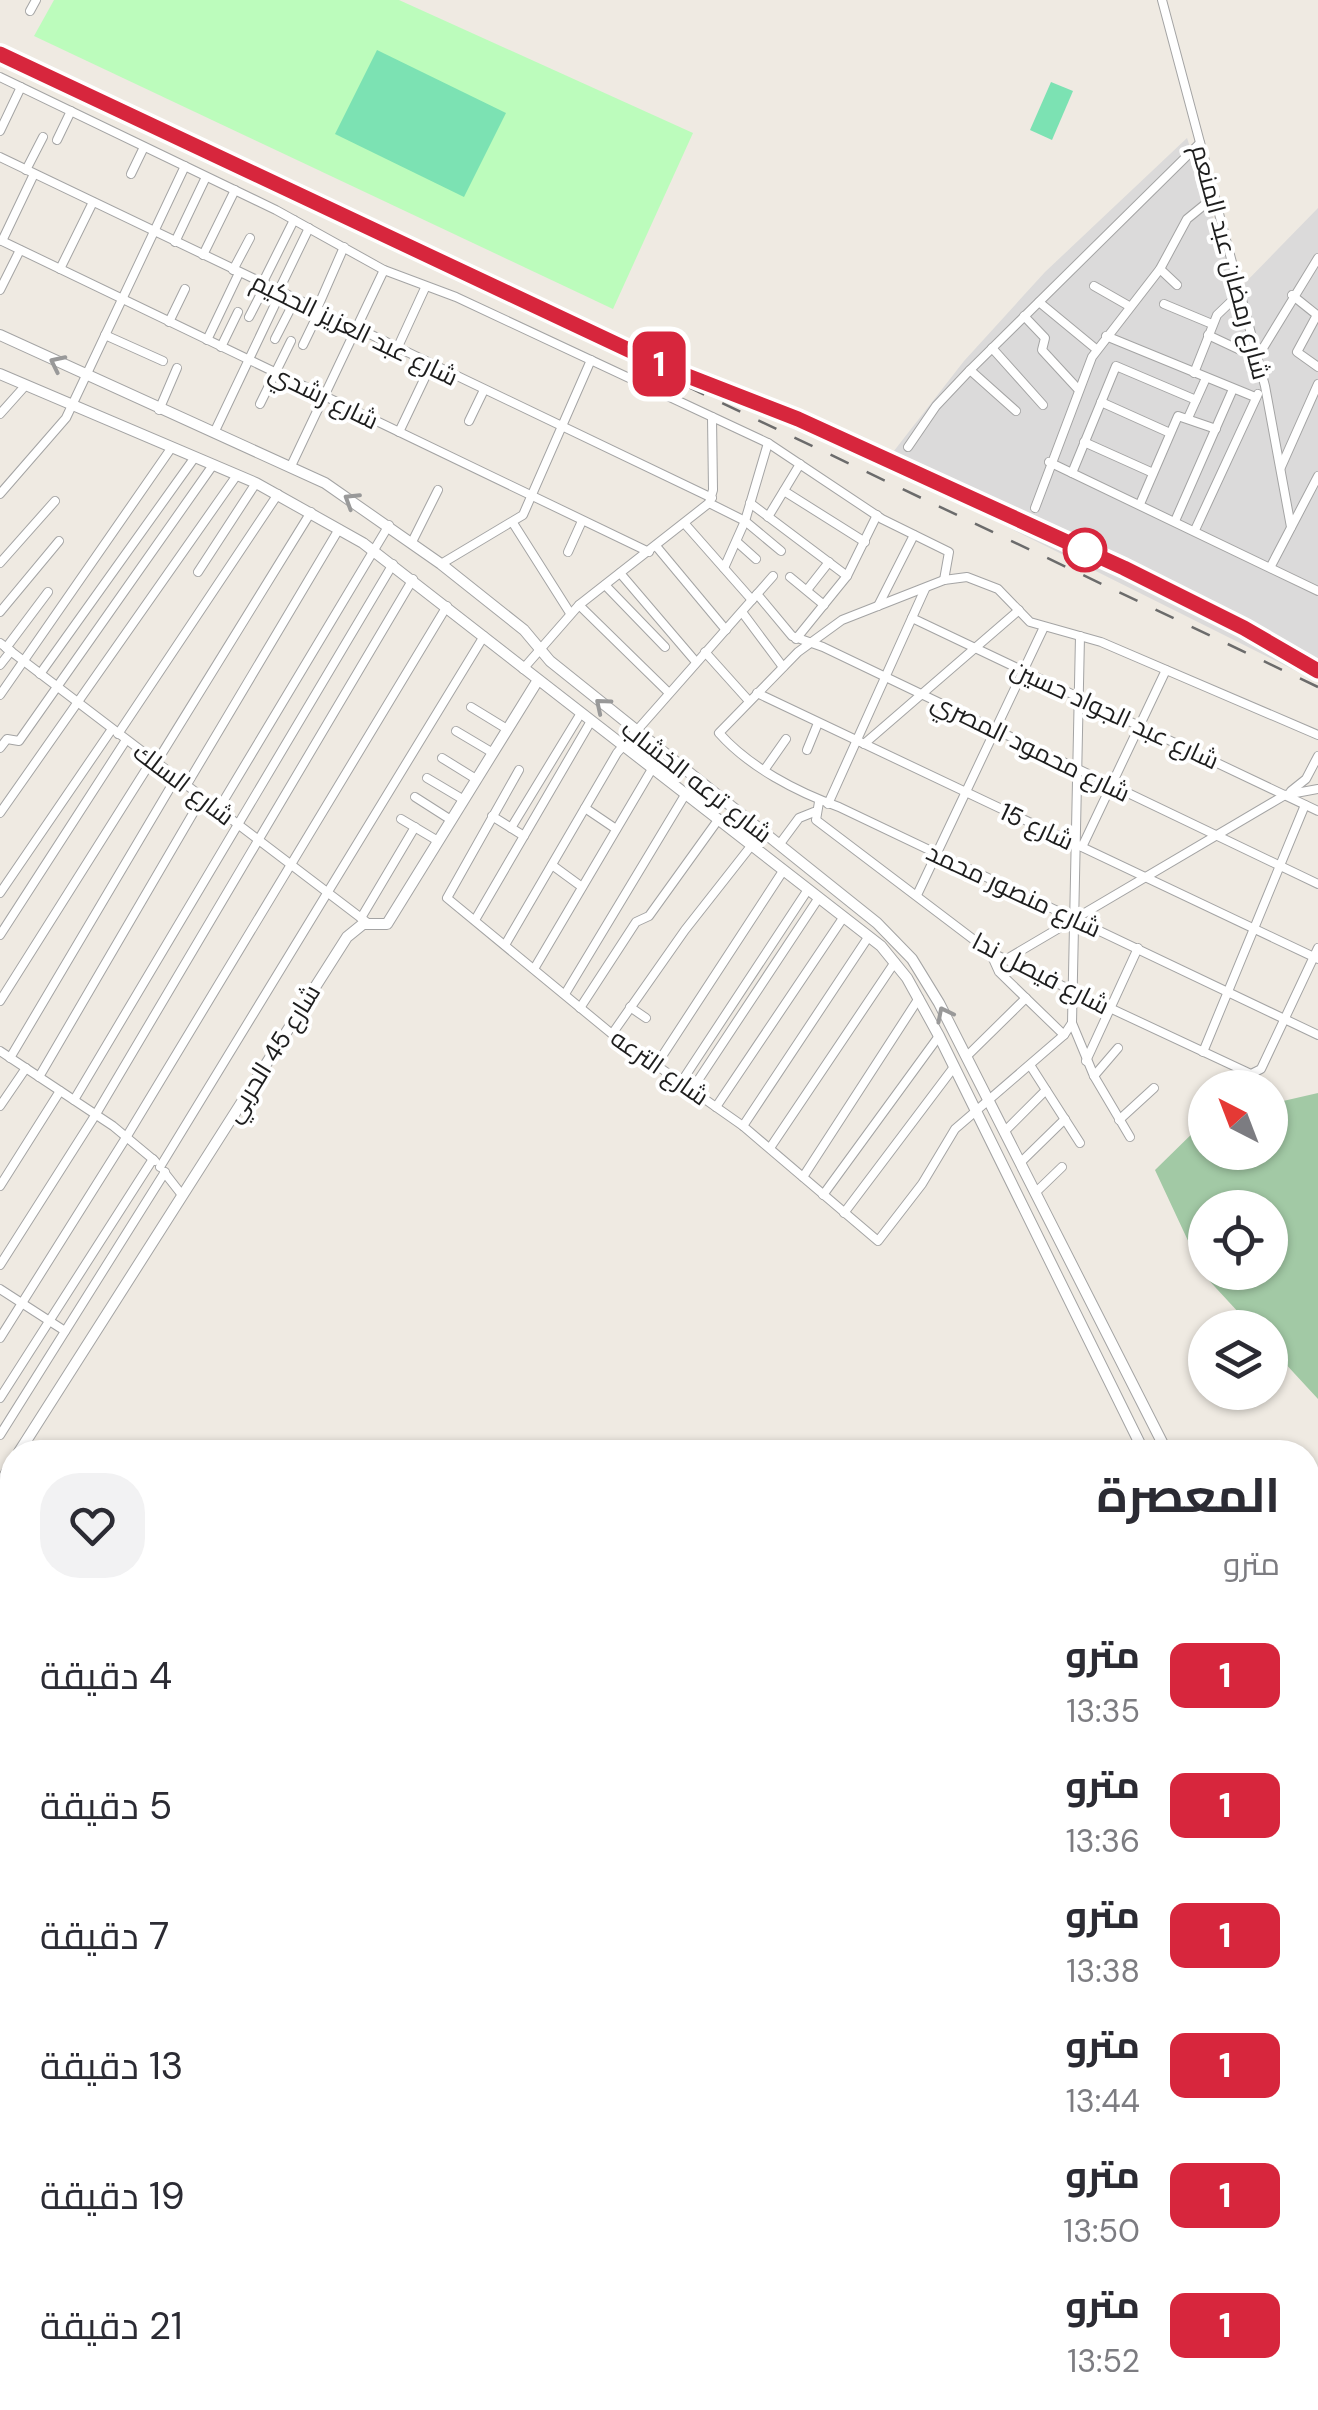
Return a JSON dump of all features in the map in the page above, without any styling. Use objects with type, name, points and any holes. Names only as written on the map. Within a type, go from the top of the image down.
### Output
[{"type":"street","points":[[30,12],[36,0]]},
{"type":"street","name":"شارع رمضان عبد المنعم","points":[[1162,0],[1264,386],[1291,527]]},
{"type":"street","points":[[0,76],[235,190],[384,270],[456,297],[768,443],[877,515],[950,553],[944,580]]},
{"type":"street","points":[[0,131],[21,87]]},
{"type":"street","points":[[56,140],[71,111]]},
{"type":"street","points":[[1,241],[42,137]]},
{"type":"street","points":[[908,447],[936,406],[970,370],[1200,143]]},
{"type":"street","points":[[131,174],[144,147]]},
{"type":"street","name":"شارع عبد العزيز الحكيم","points":[[0,157],[710,500],[745,521],[781,551]]},
{"type":"street","points":[[0,494],[50,440],[72,406],[185,166]]},
{"type":"street","points":[[176,242],[206,176]]},
{"type":"street","points":[[203,255],[235,190]]},
{"type":"street","points":[[1034,508],[1077,388],[1096,349],[1160,269],[1187,220],[1214,196]]},
{"type":"street","points":[[60,270],[94,202]]},
{"type":"street","points":[[249,317],[294,220]]},
{"type":"street","points":[[214,433],[310,228]]},
{"type":"street","points":[[207,340],[250,238]]},
{"type":"street","name":"شارع رشدي","points":[[1,241],[582,522],[652,549]]},
{"type":"street","points":[[303,345],[344,248]]},
{"type":"street","points":[[0,290],[20,250]]},
{"type":"street","points":[[1208,336],[1257,358],[1318,258]]},
{"type":"street","points":[[1160,269],[1178,286]]},
{"type":"street","points":[[291,466],[384,270]]},
{"type":"street","points":[[1094,286],[1129,306]]},
{"type":"street","points":[[396,350],[426,288]]},
{"type":"street","points":[[169,322],[185,290]]},
{"type":"street","points":[[1194,374],[1212,324],[1240,292]]},
{"type":"street","points":[[1292,295],[1318,316],[1297,352],[1318,367]]},
{"type":"street","points":[[275,339],[294,300]]},
{"type":"street","points":[[1039,302],[1096,349]]},
{"type":"street","points":[[1164,304],[1212,324]]},
{"type":"street","points":[[221,346],[238,312]]},
{"type":"street","points":[[1024,316],[1045,338],[1043,351],[1077,388]]},
{"type":"street","name":"شارع ترعه الخشاب","points":[[0,334],[86,377],[291,466],[389,525],[540,647],[550,661],[634,731],[895,940],[926,980],[1161,1440]]},
{"type":"street","points":[[105,335],[162,361]]},
{"type":"street","points":[[1106,336],[1255,398]]},
{"type":"street","points":[[260,404],[291,341]]},
{"type":"street","points":[[992,348],[1043,405]]},
{"type":"street","points":[[441,564],[523,515],[591,360]]},
{"type":"street","points":[[398,432],[430,366]]},
{"type":"street","points":[[1072,472],[1118,366],[1196,400]]},
{"type":"street","points":[[159,410],[177,368]]},
{"type":"street","points":[[970,370],[1016,411]]},
{"type":"street","name":"شارع ترعه الخشاب","points":[[0,374],[256,483],[339,528],[413,579],[523,669],[869,936],[895,962],[939,1036],[1138,1440]]},
{"type":"street","points":[[1188,418],[1206,378]]},
{"type":"street","points":[[1281,467],[1318,384]]},
{"type":"street","points":[[0,414],[26,386]]},
{"type":"street","points":[[1195,530],[1264,386]]},
{"type":"street","points":[[1175,521],[1233,389]]},
{"type":"street","points":[[469,421],[483,392]]},
{"type":"street","points":[[1101,402],[1170,433]]},
{"type":"street","points":[[1140,504],[1178,416],[1216,428]]},
{"type":"street","points":[[523,669],[570,613],[710,500],[712,417]]},
{"type":"street","points":[[1084,442],[1153,473]]},
{"type":"street","points":[[724,568],[745,521],[768,443]]},
{"type":"street","points":[[0,696],[172,448]]},
{"type":"street","points":[[40,674],[195,457]]},
{"type":"street","points":[[1050,462],[1318,591]]},
{"type":"street","points":[[768,517],[800,464]]},
{"type":"street","points":[[0,748],[7,738],[18,741],[213,466]]},
{"type":"street","points":[[0,813],[237,475]]},
{"type":"street","points":[[1271,566],[1318,476]]},
{"type":"street","points":[[198,572],[256,483]]},
{"type":"street","points":[[412,542],[438,490]]},
{"type":"street","points":[[784,491],[866,542]]},
{"type":"street","points":[[0,934],[119,734],[278,494]]},
{"type":"street","points":[[0,563],[55,501]]},
{"type":"street","points":[[750,504],[847,576]]},
{"type":"street","points":[[0,1001],[311,512]]},
{"type":"street","points":[[685,524],[796,639],[847,576],[877,515]]},
{"type":"street","points":[[512,522],[570,613]]},
{"type":"street","points":[[568,552],[582,522]]},
{"type":"street","points":[[218,810],[389,525]]},
{"type":"street","points":[[186,786],[339,528]]},
{"type":"street","points":[[878,606],[914,535]]},
{"type":"street","points":[[0,612],[58,541]]},
{"type":"street","points":[[737,542],[756,559]]},
{"type":"street","points":[[652,549],[726,630]]},
{"type":"street","points":[[806,590],[829,562]]},
{"type":"street","points":[[74,1100],[393,564]]},
{"type":"street","points":[[620,573],[696,662]]},
{"type":"street","points":[[505,945],[622,746],[772,576]]},
{"type":"street","points":[[790,576],[824,605]]},
{"type":"street","points":[[0,1265],[96,1114],[413,579]]},
{"type":"street","points":[[705,652],[749,701],[783,667],[842,620],[944,580],[978,580],[1007,596],[1044,628],[1080,636],[1318,735]]},
{"type":"street","points":[[606,585],[665,647]]},
{"type":"street","points":[[779,845],[799,818],[824,803],[860,742],[925,589]]},
{"type":"street","points":[[0,664],[6,647],[48,592]]},
{"type":"street","points":[[579,605],[668,692]]},
{"type":"street","points":[[0,1338],[127,1136],[288,863],[447,606]]},
{"type":"street","points":[[860,742],[922,695],[1019,610]]},
{"type":"street","points":[[742,612],[783,667]]},
{"type":"street","name":"شارع عبد الجواد حسين","points":[[912,618],[1318,811]]},
{"type":"street","points":[[917,895],[1044,628]]},
{"type":"street","points":[[0,1435],[484,636]]},
{"type":"street","points":[[1080,636],[1080,846],[1072,1023],[1086,1061],[1130,1137]]},
{"type":"street","name":"شارع محمود المصري","points":[[796,639],[885,677],[1318,884]]},
{"type":"street","name":"شارع السلك","points":[[6,647],[365,921]]},
{"type":"street","points":[[1080,846],[1166,670]]},
{"type":"street","name":"شارع 45 الحربي","points":[[28,1440],[347,936],[365,921],[387,924],[538,680]]},
{"type":"street","name":"شارع 15","points":[[757,694],[1144,878],[1317,955]]},
{"type":"street","name":"شارع منصور محمد","points":[[749,701],[719,732],[764,769],[824,803],[1076,918],[1318,1035]]},
{"type":"street","points":[[472,707],[507,729]]},
{"type":"street","points":[[511,828],[586,717]]},
{"type":"street","points":[[474,920],[524,836],[586,717]]},
{"type":"street","points":[[807,750],[818,722]]},
{"type":"street","points":[[456,731],[492,753]]},
{"type":"street","points":[[0,893],[119,734]]},
{"type":"street","points":[[764,769],[786,740]]},
{"type":"street","points":[[1006,960],[1285,795],[1306,779],[1318,756]]},
{"type":"street","points":[[442,758],[476,779]]},
{"type":"street","points":[[534,969],[652,769]]},
{"type":"street","points":[[519,770],[492,816],[524,836]]},
{"type":"street","points":[[10,1058],[176,778]]},
{"type":"street","points":[[427,778],[464,800]]},
{"type":"street","points":[[1285,795],[1318,789]]},
{"type":"street","points":[[565,994],[685,795]]},
{"type":"street","points":[[414,797],[452,820]]},
{"type":"street","points":[[39,1077],[202,798]]},
{"type":"street","points":[[1203,1052],[1304,804]]},
{"type":"street","points":[[585,808],[616,830]]},
{"type":"street","name":"شارع فيصل ندا","points":[[814,812],[818,822],[990,952],[1251,1074],[1260,1071],[1284,1019]]},
{"type":"street","name":"شارع الترعه","points":[[492,816],[447,894],[612,1034],[743,1126],[874,1239],[882,1238],[922,1184],[948,1137],[975,1112]]},
{"type":"street","points":[[401,819],[438,841]]},
{"type":"street","points":[[580,1008],[636,922],[648,918],[718,820]]},
{"type":"street","points":[[365,921],[415,827]]},
{"type":"street","points":[[612,1034],[751,846]]},
{"type":"street","points":[[552,865],[582,886]]},
{"type":"street","points":[[655,1067],[782,871]]},
{"type":"street","points":[[680,1084],[808,891]]},
{"type":"street","points":[[690,1091],[818,899]]},
{"type":"street","points":[[716,1107],[844,918]]},
{"type":"street","points":[[743,1126],[869,936]]},
{"type":"street","points":[[1086,1061],[1138,948]]},
{"type":"street","points":[[990,952],[999,972],[1064,1036]]},
{"type":"street","points":[[1284,1019],[1317,955]]},
{"type":"street","points":[[770,1148],[895,962]]},
{"type":"street","points":[[803,1176],[918,998]]},
{"type":"street","points":[[966,1058],[1026,998]]},
{"type":"street","points":[[630,1007],[646,1018]]},
{"type":"street","points":[[975,1112],[1064,1036],[1072,1023]]},
{"type":"street","points":[[823,1195],[939,1036]]},
{"type":"street","points":[[1094,1076],[1118,1048]]},
{"type":"street","points":[[0,1051],[127,1136],[153,1159],[182,1195]]},
{"type":"street","points":[[1030,1064],[1080,1143]]},
{"type":"street","points":[[0,1106],[26,1068]]},
{"type":"street","points":[[844,1213],[954,1068]]},
{"type":"street","points":[[1119,1120],[1154,1088]]},
{"type":"street","points":[[1004,1132],[1046,1090]]},
{"type":"street","points":[[0,1186],[60,1091]]},
{"type":"street","points":[[1020,1164],[1065,1119]]},
{"type":"street","points":[[0,1398],[153,1159]]},
{"type":"street","points":[[1036,1193],[1062,1167]]},
{"type":"street","points":[[0,1289],[65,1331]]},
{"type":"street","points":[[1085,1334],[1103,1324]]},
{"type":"shaded area","points":[[1187,138],[1237,291],[1318,208],[1318,682],[883,465],[964,361],[1045,272]]},
{"type":"green space","points":[[54,0],[399,0],[693,133],[613,309],[34,36]]},
{"type":"green space","points":[[377,50],[506,113],[464,197],[335,134]]},
{"type":"green space","points":[[1051,82],[1073,91],[1052,140],[1030,130]]},
{"type":"green space","points":[[1318,1093],[1318,1399],[1288,1366],[1288,1310],[1236,1310],[1218,1290],[1288,1290],[1288,1190],[1188,1190],[1188,1241],[1155,1170],[1188,1138],[1188,1170],[1288,1170],[1288,1100]]},
{"type":"railway","points":[[0,59],[1318,687]]},
{"type":"railway","points":[[758,404],[1124,568],[1318,671]]},
{"type":"metro line","name":"1","points":[[0,54],[667,368],[798,419],[1124,568],[1244,628],[1318,671]]}]
